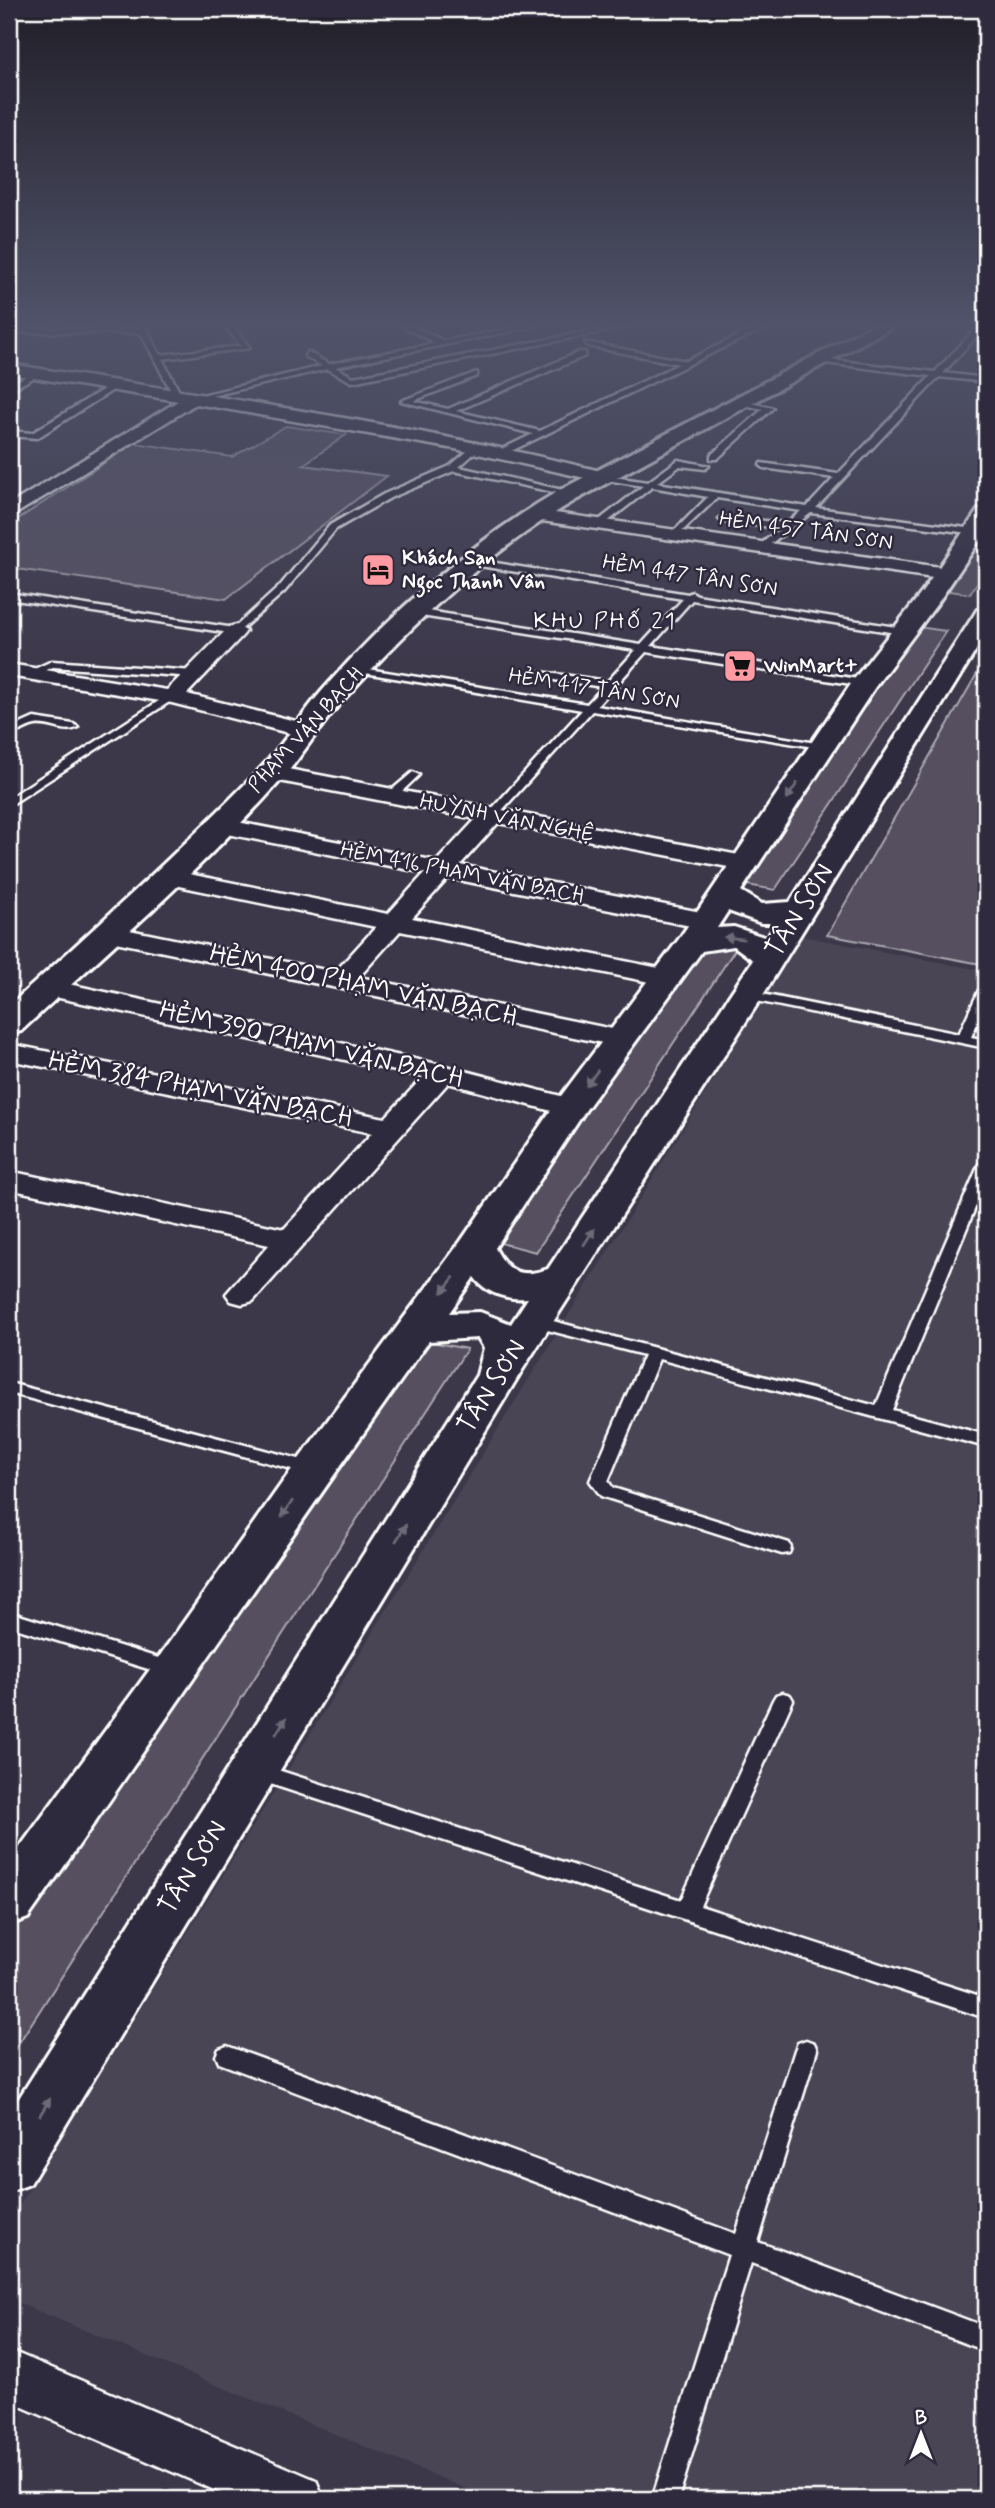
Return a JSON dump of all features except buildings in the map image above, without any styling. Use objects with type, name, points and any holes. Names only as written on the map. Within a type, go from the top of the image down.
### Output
[{"type":"street","points":[[9,513],[113,443]]},
{"type":"street","points":[[454,443],[503,452],[603,477]]},
{"type":"street","name":"PHẠM VĂN BẠCH","points":[[12,1017],[50,988],[105,933],[169,877],[217,825],[272,773],[332,696],[415,612],[471,562],[534,515],[665,443]]},
{"type":"street","name":"HẺM 457 TÂN SƠN","points":[[534,515],[761,548],[948,612]]},
{"type":"street","name":"TÂN SƠN","points":[[9,2165],[498,1375],[802,908],[948,612],[980,524]]},
{"type":"street","name":"TÂN SƠN","points":[[9,1903],[176,1670],[314,1469],[476,1248],[570,1107],[717,905],[864,683],[948,612]]},
{"type":"street","points":[[172,696],[236,631]]},
{"type":"street","points":[[9,670],[172,696],[304,730]]},
{"type":"street","name":"HUỲNH VĂN NGHỆ","points":[[272,773],[492,815],[717,905]]},
{"type":"street","points":[[340,982],[492,815]]},
{"type":"street","name":"HẺM 416 PHẠM VĂN BẠCH","points":[[217,825],[441,869],[717,905]]},
{"type":"street","points":[[169,877],[664,978]]},
{"type":"street","points":[[770,959],[757,943],[738,936],[717,936],[717,905],[736,904],[758,914],[783,914],[802,908]]},
{"type":"street","name":"HẺM 400 PHẠM VĂN BẠCH","points":[[105,933],[622,1039]]},
{"type":"street","name":"HẺM 390 PHẠM VĂN BẠCH","points":[[50,988],[442,1073],[570,1107]]},
{"type":"street","name":"HẺM 384 PHẠM VĂN BẠCH","points":[[9,1052],[392,1128]]},
{"type":"street","points":[[242,1294],[442,1073]]},
{"type":"street","points":[[9,1180],[291,1240]]},
{"type":"street","points":[[476,1248],[485,1269],[494,1280],[510,1285],[540,1286],[563,1277]]},
{"type":"street","points":[[413,1332],[449,1324],[481,1324],[498,1335],[504,1346],[498,1375]]},
{"type":"street","points":[[9,2375],[297,2499]]},
{"type":"lane","points":[[503,452],[520,443]]},
{"type":"lane","points":[[714,457],[730,443]]},
{"type":"lane","points":[[761,548],[809,510],[874,443]]},
{"type":"lane","points":[[9,596],[236,631],[282,589],[333,527],[387,496],[453,468],[476,447]]},
{"type":"lane","points":[[599,524],[678,463],[705,466]]},
{"type":"lane","points":[[764,465],[842,477]]},
{"type":"lane","points":[[453,468],[572,493]]},
{"type":"lane","points":[[603,477],[809,510],[980,524]]},
{"type":"lane","points":[[675,535],[715,495]]},
{"type":"lane","points":[[724,519],[787,526]]},
{"type":"lane","name":"HẺM 447 TÂN SƠN","points":[[471,562],[692,595],[948,612]]},
{"type":"lane","points":[[492,815],[614,685],[692,595]]},
{"type":"lane","points":[[415,612],[864,683]]},
{"type":"lane","points":[[33,673],[52,664],[194,674]]},
{"type":"lane","name":"HẺM 417 TÂN SƠN","points":[[359,669],[822,747]]},
{"type":"lane","points":[[540,675],[614,685]]},
{"type":"lane","points":[[9,803],[172,696]]},
{"type":"lane","points":[[9,728],[17,730],[34,721],[73,727]]},
{"type":"lane","points":[[391,796],[413,775]]},
{"type":"lane","points":[[963,1040],[986,990]]},
{"type":"lane","points":[[747,995],[986,1044]]},
{"type":"lane","points":[[882,1413],[986,1164]]},
{"type":"lane","points":[[534,1321],[986,1441]]},
{"type":"lane","points":[[653,1353],[599,1481],[607,1492],[782,1548]]},
{"type":"lane","points":[[9,1388],[314,1469]]},
{"type":"lane","points":[[9,1619],[176,1670]]},
{"type":"lane","points":[[688,1911],[783,1700]]},
{"type":"lane","points":[[253,1770],[986,2008]]},
{"type":"lane","points":[[665,2499],[806,2050]]},
{"type":"lane","points":[[228,2056],[986,2339]]},
{"type":"shaded area","points":[[135,443],[232,457],[256,443],[334,443],[303,465],[387,476],[226,599],[9,568],[9,525]]},
{"type":"shaded area","points":[[986,508],[986,569],[970,594],[929,588]]},
{"type":"shaded area","points":[[904,625],[946,631],[775,890],[731,882]]},
{"type":"shaded area","points":[[986,658],[986,965],[827,935]]},
{"type":"shaded area","points":[[802,936],[986,971],[986,2499],[491,2499],[9,2299],[9,2222]]},
{"type":"shaded area","points":[[690,941],[736,948],[536,1252],[481,1238]]},
{"type":"shaded area","points":[[406,1337],[467,1349],[13,2052],[9,2050],[9,1911]]},
{"type":"place","name":"Khách Sạn Ngọc Thanh Vân","points":[[378,570]]},
{"type":"place","name":"WinMart+","points":[[740,666]]},
{"type":"district","name":"KHU PHỐ 21","points":[[605,622]]}]
